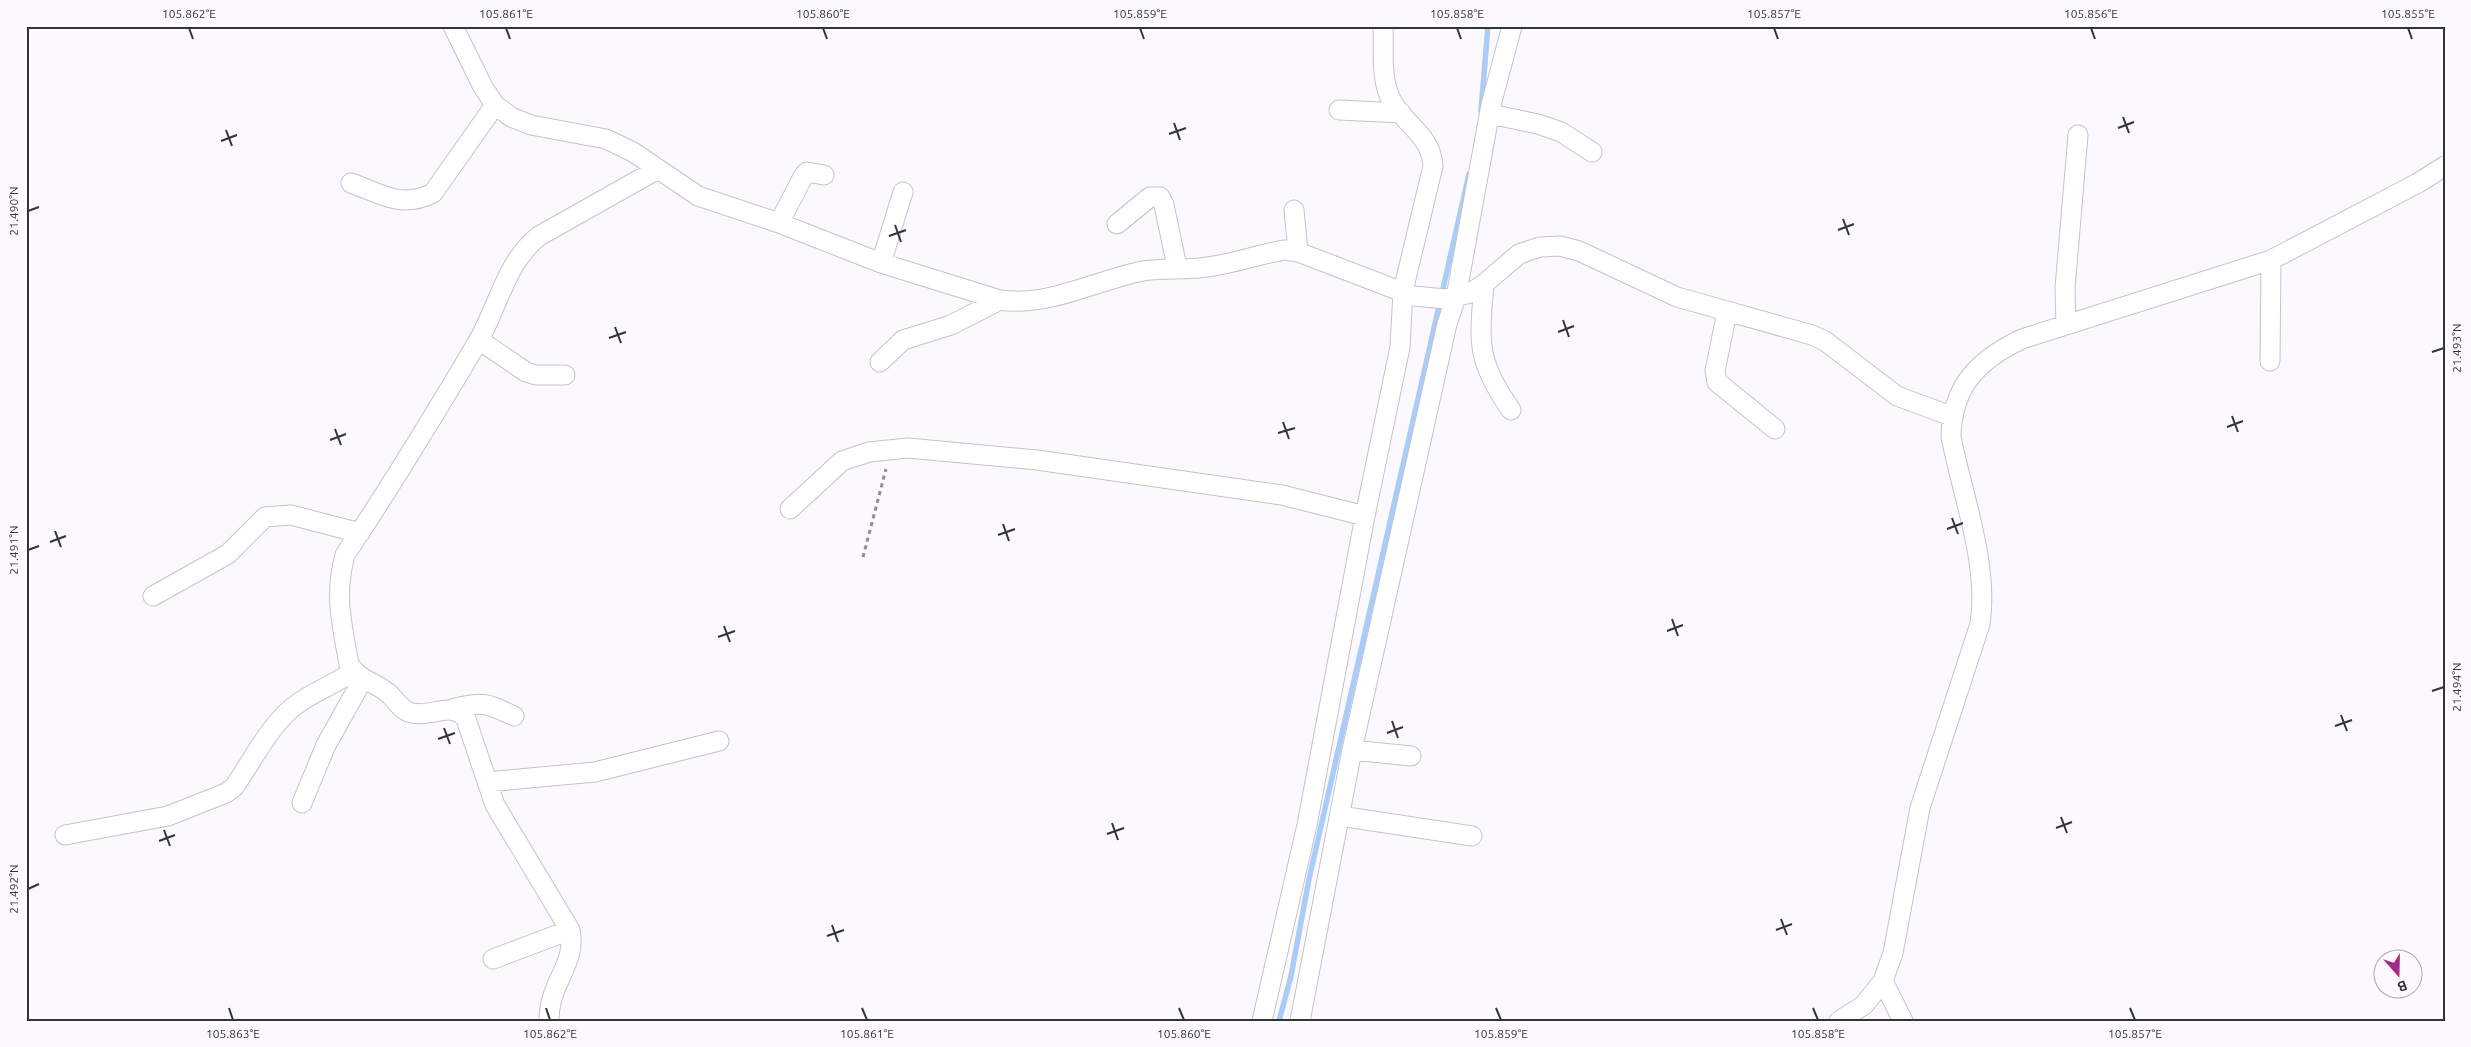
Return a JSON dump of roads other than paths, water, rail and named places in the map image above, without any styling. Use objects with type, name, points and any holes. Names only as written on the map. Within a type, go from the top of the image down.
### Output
[{"type":"street","points":[[453,26],[483,88],[495,105],[511,116],[531,125],[606,139],[620,144],[698,196],[779,223],[881,263],[1000,300],[1018,302],[1038,300],[1137,272],[1176,267],[1204,268],[1273,252],[1298,252],[1408,293],[1451,298],[1470,293],[1484,284],[1519,254],[1540,247],[1560,246],[1579,251],[1661,291],[1727,312],[1812,335],[1825,341],[1897,396],[1951,416]]},
{"type":"street","points":[[1262,1021],[1307,825],[1365,516],[1400,347],[1408,293],[1434,166],[1433,153],[1428,143],[1400,113],[1388,92],[1383,26]]},
{"type":"street","points":[[1300,1021],[1352,750],[1443,342],[1492,102],[1512,26]]},
{"type":"street","points":[[1492,102],[1538,124],[1561,132],[1592,152]]},
{"type":"street","points":[[351,183],[400,201],[418,200],[433,192],[495,105]]},
{"type":"street","points":[[1339,110],[1400,113]]},
{"type":"street","points":[[2066,325],[2066,288],[2078,135]]},
{"type":"street","points":[[1839,1021],[1864,1006],[1883,981],[1893,953],[1920,808],[1980,624],[1984,602],[1982,577],[1951,437],[1951,416],[1964,386],[1976,367],[1998,350],[2022,339],[2271,260],[2418,183],[2445,166]]},
{"type":"street","points":[[514,716],[488,704],[475,703],[452,709],[412,714],[405,710],[389,694],[358,675],[349,664],[338,602],[339,576],[345,555],[479,340],[515,261],[525,247],[540,236],[658,169]]},
{"type":"street","points":[[779,223],[804,175],[807,172],[824,176]]},
{"type":"street","points":[[881,263],[903,192]]},
{"type":"street","points":[[1117,224],[1150,198],[1160,196],[1164,205],[1176,267]]},
{"type":"street","points":[[1294,210],[1298,252]]},
{"type":"street","points":[[2270,361],[2271,260]]},
{"type":"street","points":[[1484,284],[1480,330],[1482,353],[1494,384],[1511,410]]},
{"type":"street","points":[[880,362],[903,340],[951,325],[1000,300]]},
{"type":"street","points":[[1727,312],[1715,371],[1717,382],[1775,429]]},
{"type":"street","points":[[479,340],[526,372],[536,375],[565,375]]},
{"type":"street","points":[[790,509],[842,461],[869,452],[908,448],[1037,460],[1282,496],[1365,516]]},
{"type":"street","points":[[153,596],[228,554],[265,517],[291,514],[360,532]]},
{"type":"street","points":[[302,803],[358,675]]},
{"type":"street","points":[[66,835],[168,816],[226,793],[234,787],[277,724],[299,702],[358,675]]},
{"type":"street","points":[[452,709],[461,712],[466,719],[495,805],[570,930],[571,953],[554,990],[550,1004],[549,1021]]},
{"type":"street","points":[[487,782],[595,772],[719,741]]},
{"type":"street","points":[[1352,750],[1411,756]]},
{"type":"street","points":[[1340,816],[1472,836]]},
{"type":"street","points":[[493,959],[570,930]]},
{"type":"street","points":[[1883,981],[1903,1021]]},
{"type":"waterway","points":[[1481,111],[1488,26]]},
{"type":"waterway","points":[[1279,1021],[1291,976],[1309,879],[1469,174]]}]
